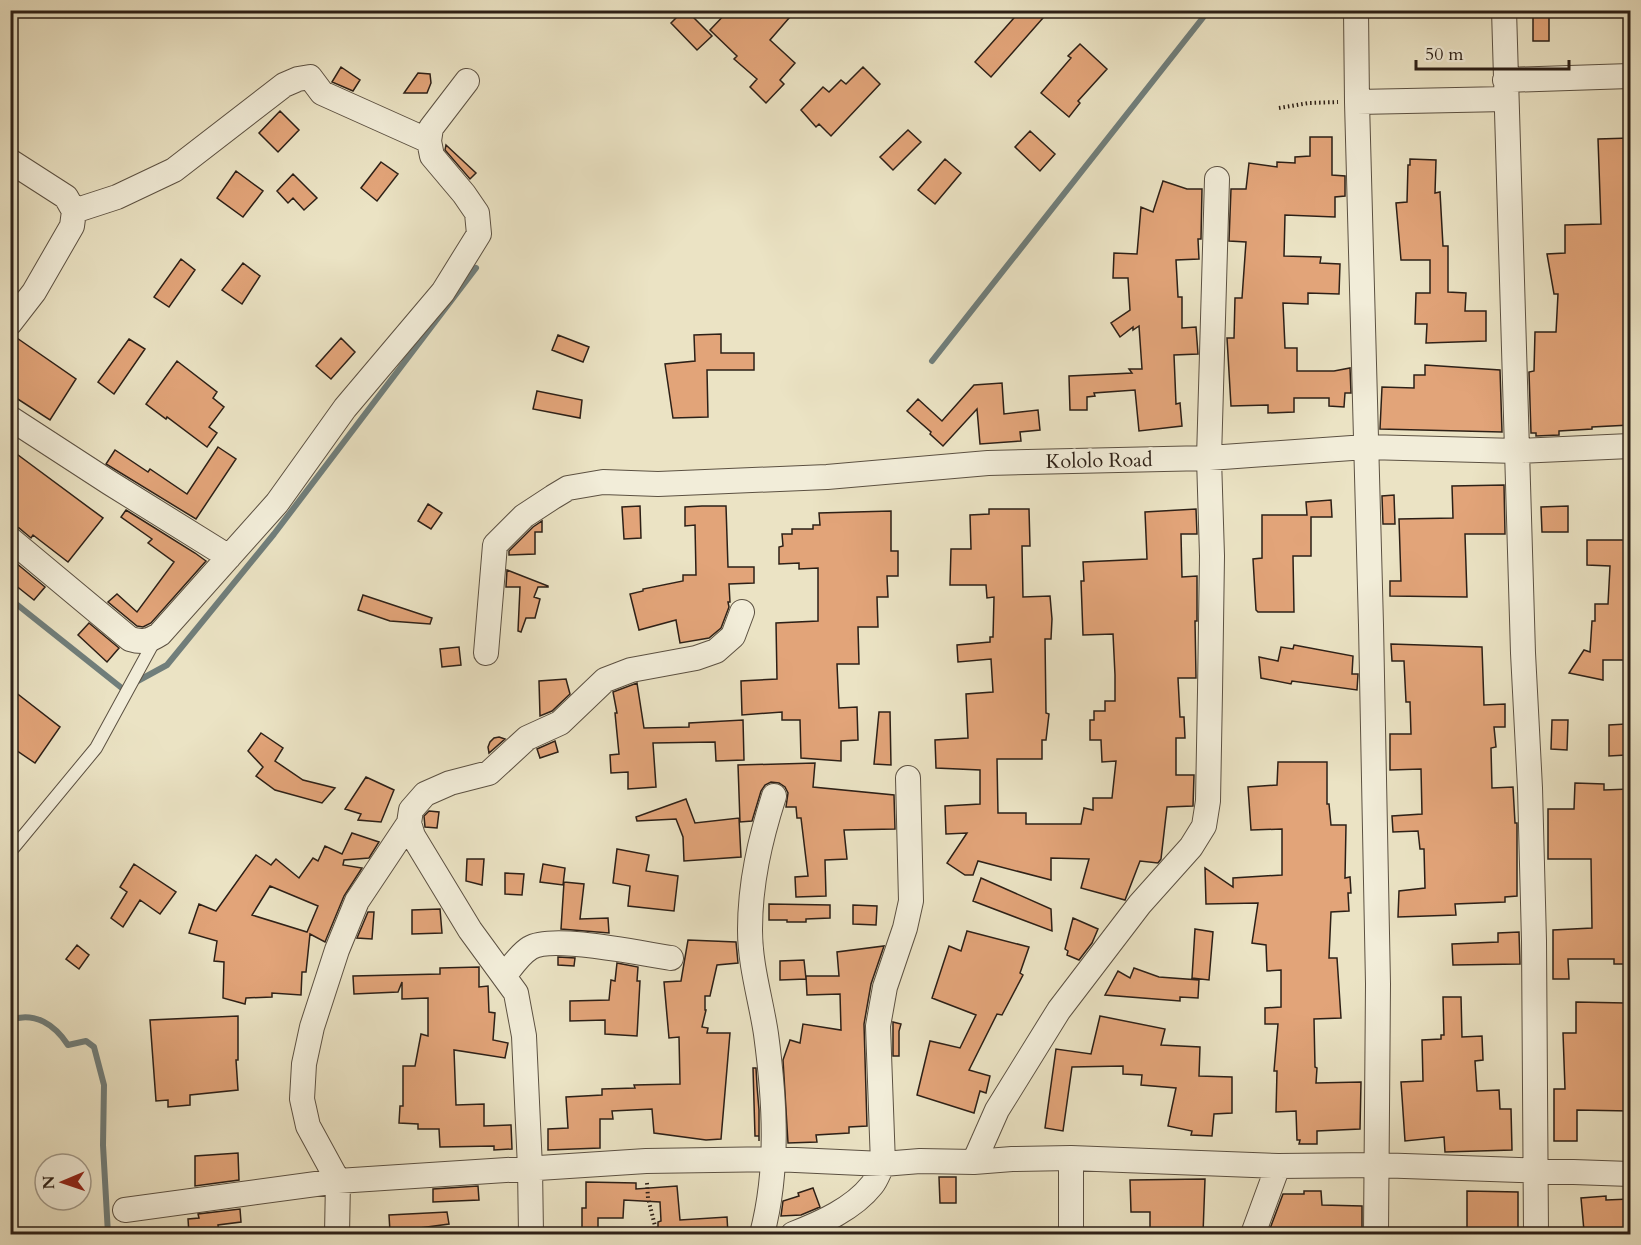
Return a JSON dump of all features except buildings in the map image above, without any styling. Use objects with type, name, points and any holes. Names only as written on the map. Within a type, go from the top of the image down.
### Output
[{"type":"street","points":[[1356,10],[1378,984],[1376,1234]]},
{"type":"street","points":[[1504,10],[1523,642],[1530,788],[1537,1171],[1536,1234]]},
{"type":"street","points":[[1357,102],[1630,76]]},
{"type":"street","points":[[74,211],[117,197],[174,170],[285,85],[298,79],[310,77],[322,93],[429,141]]},
{"type":"street","points":[[10,539],[130,639],[140,642],[157,636],[277,503],[345,408],[443,292],[479,234],[477,213],[432,156],[429,141],[431,128],[467,81]]},
{"type":"street","points":[[10,161],[66,197],[74,211],[72,226],[34,292],[10,322]]},
{"type":"street","points":[[974,1162],[997,1110],[1059,1010],[1140,904],[1191,848],[1204,826],[1208,801],[1212,556],[1209,458],[1217,179]]},
{"type":"street","points":[[10,418],[229,557]]},
{"type":"street","name":"Kololo Road","points":[[486,653],[495,545],[524,516],[568,488],[603,482],[658,484],[827,477],[988,463],[1209,458],[1366,447],[1518,451],[1630,446]]},
{"type":"street","points":[[531,1234],[524,1036],[516,993],[471,930],[412,836],[409,823],[411,810],[425,794],[450,783],[489,773],[527,738],[560,723],[605,680],[631,670],[696,658],[716,651],[732,636],[742,612]]},
{"type":"street","points":[[794,1234],[825,1221],[858,1199],[873,1184],[883,1164],[878,1026],[885,987],[905,928],[911,901],[908,778]]},
{"type":"street","points":[[762,1234],[769,1210],[774,1159],[772,1098],[766,1034],[750,932],[752,885],[760,840],[774,796]]},
{"type":"street","points":[[337,1234],[338,1181],[308,1126],[302,1099],[304,1064],[312,1027],[337,950],[357,902],[409,823]]},
{"type":"street","points":[[505,975],[530,948],[541,944],[565,943],[671,958]]},
{"type":"street","points":[[126,1210],[338,1181],[646,1161],[774,1159],[883,1164],[920,1161],[974,1162],[1071,1158],[1278,1166],[1376,1165],[1630,1174]]},
{"type":"street","points":[[1071,1158],[1071,1234]]},
{"type":"street","points":[[1253,1234],[1278,1166]]},
{"type":"lane","points":[[10,852],[96,748],[157,636]]},
{"type":"path","points":[[1279,108],[1308,103],[1357,102]]},
{"type":"path","points":[[646,1161],[648,1198],[657,1234]]},
{"type":"waterway","points":[[932,361],[1209,10]]},
{"type":"waterway","points":[[10,599],[123,689],[167,665],[274,534],[476,268]]},
{"type":"waterway","points":[[10,1020],[28,1017],[36,1019],[51,1026],[68,1045],[86,1041],[94,1047],[104,1085],[103,1145],[108,1234]]}]
